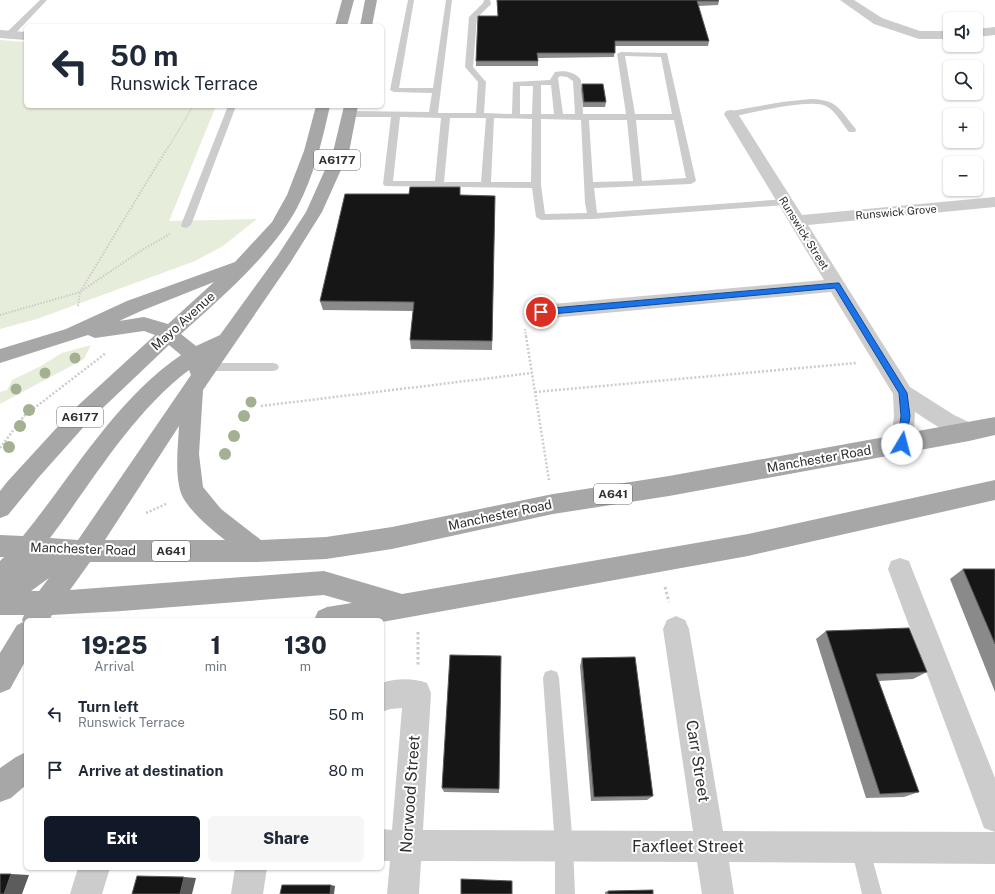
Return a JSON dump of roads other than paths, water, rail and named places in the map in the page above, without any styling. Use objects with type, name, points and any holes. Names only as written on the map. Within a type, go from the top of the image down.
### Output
[{"type":"main road","points":[[342,24],[348,0]]},
{"type":"main road","points":[[366,24],[371,0]]},
{"type":"main road","name":"Mayo Avenue","points":[[0,508],[58,439],[107,390],[244,264],[280,222],[298,188],[310,156],[322,108]]},
{"type":"main road","name":"A6177","points":[[199,372],[229,338],[284,259],[314,212],[341,152],[351,110]]},
{"type":"main road","points":[[0,356],[72,334],[134,306],[244,264]]},
{"type":"main road","points":[[72,334],[144,324],[159,328],[169,334],[190,352],[199,372],[188,454],[192,491],[213,516],[257,551]]},
{"type":"main road","points":[[0,578],[28,548],[113,437],[150,394],[169,375],[199,372]]},
{"type":"main road","points":[[40,612],[84,551],[199,372]]},
{"type":"main road","name":"Manchester Road","points":[[0,546],[84,551],[257,551],[326,548],[392,538],[553,504],[669,486],[995,426]]},
{"type":"main road","points":[[338,618],[658,562],[750,544],[995,490]]},
{"type":"main road","points":[[0,603],[26,580],[44,567],[84,551]]},
{"type":"main road","points":[[0,603],[40,612],[184,595],[324,583],[409,605]]},
{"type":"main road","points":[[9,664],[24,638]]},
{"type":"main road","points":[[0,787],[24,769]]},
{"type":"street","points":[[846,0],[878,21],[919,35],[943,35]]},
{"type":"street","points":[[983,32],[995,31]]},
{"type":"street","points":[[4,34],[24,36]]},
{"type":"street","name":"Runswick Street","points":[[731,114],[903,393],[905,416],[902,444]]},
{"type":"street","name":"Runswick Grove","points":[[797,221],[995,202]]},
{"type":"street","points":[[541,312],[837,285]]},
{"type":"street","name":"Runswick Street","points":[[903,393],[946,421],[968,432]]},
{"type":"street","points":[[900,569],[995,817]]},
{"type":"street","name":"Carr Street","points":[[676,629],[718,894]]},
{"type":"street","name":"Norwood Street","points":[[384,697],[387,695],[417,693],[394,845],[403,894]]},
{"type":"street","name":"Faxfleet Street","points":[[394,845],[995,848]]},
{"type":"street","points":[[86,894],[93,870]]},
{"type":"street","points":[[247,894],[251,870]]},
{"type":"lane","points":[[4,34],[44,0]]},
{"type":"lane","points":[[411,0],[394,90],[436,91]]},
{"type":"lane","points":[[432,115],[449,0]]},
{"type":"lane","points":[[480,116],[482,82],[469,67],[473,17],[487,4],[487,0]]},
{"type":"lane","points":[[589,185],[638,184],[691,181],[664,55],[621,54],[631,117],[638,184]]},
{"type":"lane","points":[[559,117],[554,78],[558,74],[572,75],[577,80],[590,203],[593,216]]},
{"type":"lane","points":[[516,116],[516,84],[554,82]]},
{"type":"lane","points":[[537,83],[536,185],[541,217],[593,216],[786,202]]},
{"type":"lane","points":[[731,114],[822,101],[830,104],[852,130]]},
{"type":"lane","points":[[186,225],[231,108]]},
{"type":"lane","points":[[351,110],[396,114],[480,116],[678,116]]},
{"type":"lane","points":[[396,114],[388,184],[536,185]]},
{"type":"lane","points":[[439,184],[446,115]]},
{"type":"lane","points":[[486,185],[490,116]]},
{"type":"lane","points":[[199,372],[273,367]]},
{"type":"lane","points":[[550,678],[564,846],[565,894]]},
{"type":"lane","points":[[860,847],[872,894]]}]
